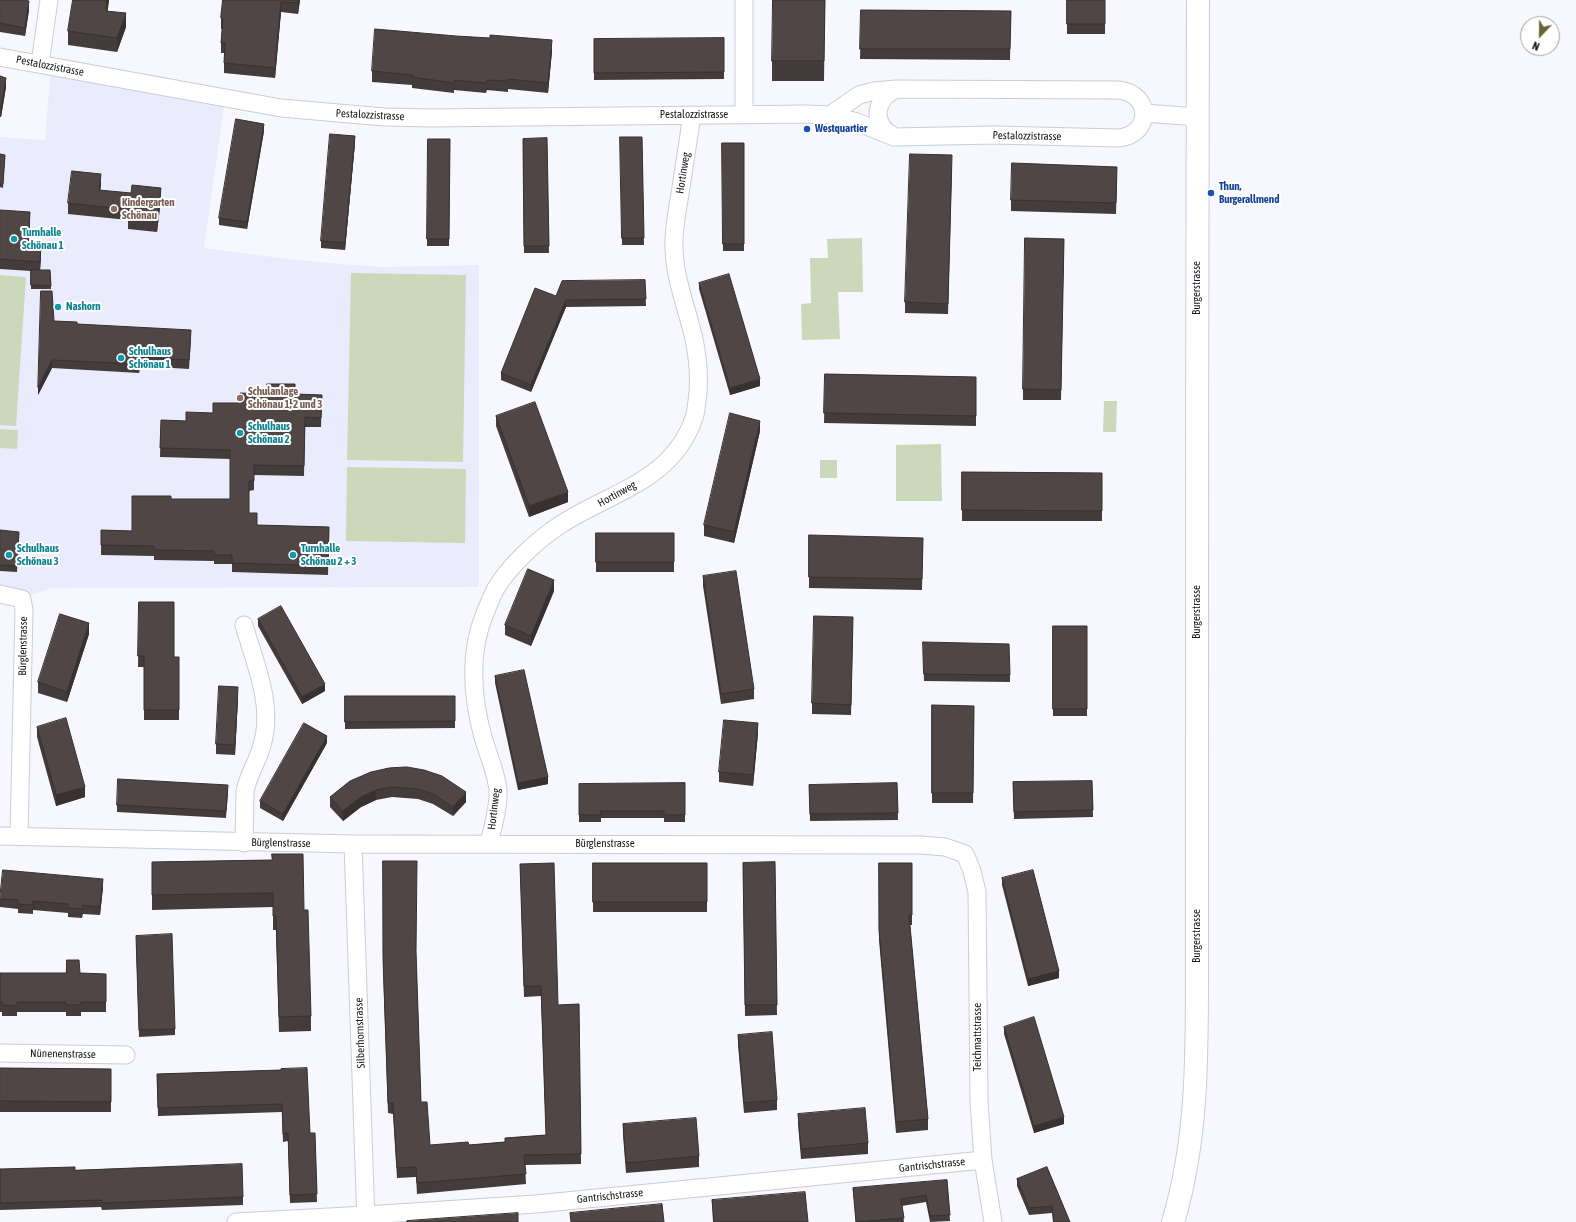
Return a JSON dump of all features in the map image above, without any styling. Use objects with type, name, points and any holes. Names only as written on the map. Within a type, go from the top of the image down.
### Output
[{"type":"main road","name":"Burgerstrasse","points":[[1173,1222],[1183,1183],[1191,1132],[1196,1032],[1198,465],[1196,174],[1198,117],[1198,0]]},
{"type":"street","points":[[40,64],[49,0]]},
{"type":"street","name":"Pestalozzistrasse","points":[[744,0],[744,115]]},
{"type":"street","name":"Pestalozzistrasse","points":[[0,57],[224,99],[281,108],[340,114],[429,118],[830,115],[857,122],[894,136],[994,135],[1119,138],[1126,137],[1137,131],[1143,119],[1144,113]]},
{"type":"street","points":[[830,115],[859,95],[874,91],[896,89],[1119,90],[1126,91],[1136,96],[1143,107],[1144,113],[1198,117]]},
{"type":"street","points":[[894,136],[884,128],[878,116],[884,96],[896,89]]},
{"type":"street","name":"Hortinweg","points":[[489,843],[498,793],[496,774],[483,739],[477,715],[474,692],[474,667],[480,630],[484,616],[496,589],[514,566],[546,535],[562,524],[629,489],[660,468],[676,452],[687,436],[695,416],[698,391],[698,365],[694,338],[676,271],[674,247],[675,223],[692,115]]},
{"type":"street","name":"Bürglenstrasse","points":[[0,594],[22,599],[24,610],[20,836]]},
{"type":"street","name":"Bürglenstrasse","points":[[244,626],[264,692],[266,727],[262,745],[246,783],[244,843]]},
{"type":"street","name":"Bürglenstrasse","points":[[0,836],[244,843],[920,845],[945,847],[965,854]]},
{"type":"street","name":"Silberhornstrasse","points":[[353,844],[366,1219]]},
{"type":"street","name":"Teichmattstrasse","points":[[965,854],[972,871],[977,892],[979,1101],[983,1160],[993,1222]]},
{"type":"street","name":"Nünenenstrasse","points":[[0,1053],[126,1055]]},
{"type":"street","name":"Gantrischstrasse","points":[[236,1222],[366,1219],[536,1204],[983,1160]]},
{"type":"shaded area","name":"Schulanlage Schönau 1, 2 und 3","points":[[51,67],[225,99],[204,248],[288,259],[383,267],[479,265],[479,587],[50,588],[22,599],[0,594],[0,137],[45,140]]},
{"type":"green space","points":[[862,238],[863,292],[838,292],[840,339],[802,340],[801,304],[811,303],[810,258],[828,258],[827,239]]},
{"type":"green space","points":[[351,273],[466,275],[463,462],[347,460]]},
{"type":"green space","points":[[0,275],[26,277],[16,426],[0,425]]},
{"type":"green space","points":[[1104,401],[1117,401],[1116,432],[1103,432]]},
{"type":"green space","points":[[0,429],[18,430],[17,449],[0,448]]},
{"type":"green space","points":[[941,444],[942,501],[896,501],[896,445]]},
{"type":"green space","points":[[820,460],[837,460],[837,478],[820,478]]},
{"type":"green space","points":[[347,467],[466,469],[465,543],[346,541]]},
{"type":"building","points":[[0,0],[29,1],[25,28],[0,23]]},
{"type":"building","points":[[73,0],[107,0],[106,11],[126,13],[117,38],[68,31]]},
{"type":"building","points":[[223,0],[299,0],[298,3],[281,2],[275,68],[224,63],[225,43],[221,43]]},
{"type":"building","points":[[773,0],[825,0],[824,61],[772,61]]},
{"type":"building","points":[[1067,0],[1105,0],[1105,24],[1067,24]]},
{"type":"building","points":[[861,10],[1011,11],[1010,49],[860,49]]},
{"type":"building","points":[[375,29],[456,36],[490,38],[490,35],[552,40],[548,83],[508,79],[508,81],[487,80],[486,83],[454,80],[454,83],[412,77],[412,75],[372,71]]},
{"type":"building","points":[[724,38],[724,72],[594,73],[594,39]]},
{"type":"building","points":[[0,76],[6,78],[1,108],[0,107]]},
{"type":"building","points":[[236,119],[264,124],[247,222],[219,218]]},
{"type":"building","points":[[330,134],[355,136],[345,243],[321,241]]},
{"type":"building","points":[[620,137],[642,137],[644,238],[622,238]]},
{"type":"building","points":[[547,138],[549,246],[524,246],[523,139]]},
{"type":"building","points":[[428,139],[450,139],[449,239],[427,239]]},
{"type":"building","points":[[722,143],[744,143],[744,244],[723,244]]},
{"type":"building","points":[[0,154],[5,155],[3,184],[0,184]]},
{"type":"building","points":[[910,154],[952,155],[948,304],[905,302]]},
{"type":"building","points":[[1012,163],[1117,167],[1116,203],[1011,200]]},
{"type":"building","points":[[72,171],[101,174],[99,190],[131,193],[132,185],[161,188],[157,221],[128,218],[129,210],[68,203]]},
{"type":"building","name":"Turnhalle Schönau 1","points":[[0,210],[30,212],[28,245],[41,246],[40,262],[0,259]]},
{"type":"building","points":[[1025,238],[1064,239],[1061,390],[1023,389]]},
{"type":"building","points":[[31,270],[50,270],[51,286],[31,285]]},
{"type":"building","points":[[729,274],[760,379],[730,388],[699,283]]},
{"type":"building","points":[[645,280],[646,299],[566,300],[531,385],[501,373],[535,288],[556,296],[562,281]]},
{"type":"building","name":"Schulhaus Schönau 1","points":[[41,291],[52,291],[54,321],[77,322],[77,324],[191,330],[189,360],[140,357],[139,364],[52,360],[38,387]]},
{"type":"building","points":[[825,374],[976,377],[976,416],[824,413]]},
{"type":"building","points":[[267,384],[295,384],[295,394],[322,395],[321,418],[305,417],[304,466],[254,465],[254,481],[249,481],[249,513],[257,513],[257,525],[329,527],[328,566],[232,563],[232,555],[214,555],[214,551],[154,550],[154,546],[101,545],[101,530],[132,531],[132,496],[171,496],[171,499],[230,499],[230,450],[160,448],[161,420],[186,421],[186,412],[213,413],[213,403],[240,403],[240,393],[267,394]]},
{"type":"building","points":[[535,402],[568,492],[529,506],[496,416]]},
{"type":"building","points":[[730,413],[760,421],[734,532],[704,525]]},
{"type":"building","points":[[962,472],[1102,473],[1102,511],[962,510]]},
{"type":"building","name":"Schulhaus Schönau 3","points":[[0,530],[19,532],[17,566],[0,565]]},
{"type":"building","points":[[596,533],[674,533],[674,562],[596,562]]},
{"type":"building","points":[[809,535],[923,538],[922,579],[809,577]]},
{"type":"building","points":[[528,569],[554,580],[531,636],[505,625]]},
{"type":"building","points":[[736,571],[754,689],[721,694],[703,576]]},
{"type":"building","points":[[139,602],[174,602],[174,657],[179,657],[179,710],[144,710],[144,656],[138,656]]},
{"type":"building","points":[[281,606],[325,684],[302,697],[258,619]]},
{"type":"building","points":[[60,614],[89,623],[67,692],[38,682]]},
{"type":"building","points":[[814,616],[853,617],[851,705],[812,703]]},
{"type":"building","points":[[1053,626],[1087,626],[1087,709],[1053,709]]},
{"type":"building","points":[[923,642],[1009,644],[1010,675],[924,674]]},
{"type":"building","points":[[524,670],[548,777],[518,783],[495,676]]},
{"type":"building","points":[[219,686],[238,687],[235,745],[216,744]]},
{"type":"building","points":[[345,696],[455,696],[455,721],[345,722]]},
{"type":"building","points":[[932,705],[974,706],[973,793],[932,793]]},
{"type":"building","points":[[66,718],[85,787],[56,795],[37,727]]},
{"type":"building","points":[[724,720],[758,723],[753,775],[719,772]]},
{"type":"building","points":[[304,723],[327,736],[283,814],[260,801]]},
{"type":"building","points":[[407,767],[424,770],[442,776],[466,792],[453,807],[433,794],[418,789],[392,787],[376,790],[361,797],[343,811],[330,797],[350,781],[371,772],[389,768]]},
{"type":"building","points":[[118,779],[228,785],[226,811],[117,805]]},
{"type":"building","points":[[1092,781],[1093,810],[1014,812],[1013,782]]},
{"type":"building","points":[[685,783],[685,815],[664,815],[664,811],[600,811],[601,815],[579,815],[579,784]]},
{"type":"building","points":[[897,783],[898,813],[810,814],[809,785]]},
{"type":"building","points":[[272,854],[303,854],[304,910],[308,910],[311,1016],[279,1017],[276,916],[273,916],[273,893],[152,895],[152,862],[272,860]]},
{"type":"building","points":[[383,861],[417,861],[416,951],[421,1102],[427,1102],[430,1145],[468,1142],[469,1145],[505,1142],[505,1138],[546,1135],[541,986],[524,986],[520,864],[554,863],[558,1005],[579,1004],[581,1154],[524,1155],[526,1174],[417,1183],[416,1167],[397,1168],[393,1103],[388,1103],[383,957]]},
{"type":"building","points":[[775,862],[777,1005],[745,1005],[743,863]]},
{"type":"building","points":[[593,863],[707,863],[707,902],[593,902]]},
{"type":"building","points":[[879,863],[912,863],[912,915],[909,915],[928,1119],[896,1122],[879,930]]},
{"type":"building","points":[[3,870],[103,879],[100,907],[83,905],[82,909],[68,908],[68,904],[33,901],[33,905],[18,904],[18,900],[0,899]]},
{"type":"building","points":[[1033,870],[1059,971],[1028,979],[1002,878]]},
{"type":"building","points":[[172,934],[175,1029],[139,1030],[136,936]]},
{"type":"building","points":[[67,960],[79,960],[80,973],[106,974],[106,1002],[81,1002],[81,1005],[66,1005],[66,1002],[17,1002],[17,1006],[2,1005],[2,1002],[0,1002],[0,973],[66,973]]},
{"type":"building","points":[[1034,1017],[1064,1117],[1034,1126],[1004,1027]]},
{"type":"building","points":[[772,1032],[777,1100],[744,1103],[738,1035]]},
{"type":"building","points":[[0,1068],[111,1069],[111,1102],[0,1101]]},
{"type":"building","points":[[307,1068],[310,1133],[315,1133],[317,1194],[290,1195],[288,1133],[283,1134],[282,1104],[158,1108],[157,1074]]},
{"type":"building","points":[[865,1108],[868,1143],[801,1149],[798,1114]]},
{"type":"building","points":[[696,1118],[699,1156],[626,1163],[623,1124]]},
{"type":"building","points":[[242,1164],[243,1197],[102,1203],[101,1200],[0,1203],[0,1169],[75,1167],[75,1170]]},
{"type":"building","points":[[1047,1167],[1070,1222],[1054,1222],[1052,1206],[1029,1208],[1017,1179]]},
{"type":"building","points":[[947,1180],[950,1215],[930,1216],[926,1195],[901,1199],[904,1218],[856,1222],[853,1188]]},
{"type":"building","points":[[805,1192],[808,1222],[714,1222],[712,1200]]},
{"type":"building","points":[[662,1204],[664,1222],[571,1222],[570,1213]]},
{"type":"building","points":[[518,1213],[518,1222],[407,1222],[407,1221]]},
{"type":"place","name":"Westquartier","points":[[807,129]]},
{"type":"place","name":"Thun, Burgerallmend","points":[[1211,193]]},
{"type":"place","name":"Kindergarten Schönau","points":[[114,209]]},
{"type":"place","name":"Turnhalle Schönau 1","points":[[14,239]]},
{"type":"place","name":"Nashorn","points":[[58,307]]},
{"type":"place","name":"Schulhaus Schönau 1","points":[[121,358]]},
{"type":"place","name":"Schulanlage Schönau 1, 2 und 3","points":[[240,398]]},
{"type":"place","name":"Schulhaus Schönau 2","points":[[240,433]]},
{"type":"place","name":"Schulhaus Schönau 3","points":[[9,555]]},
{"type":"place","name":"Turnhalle Schönau 2 + 3","points":[[293,555]]}]
